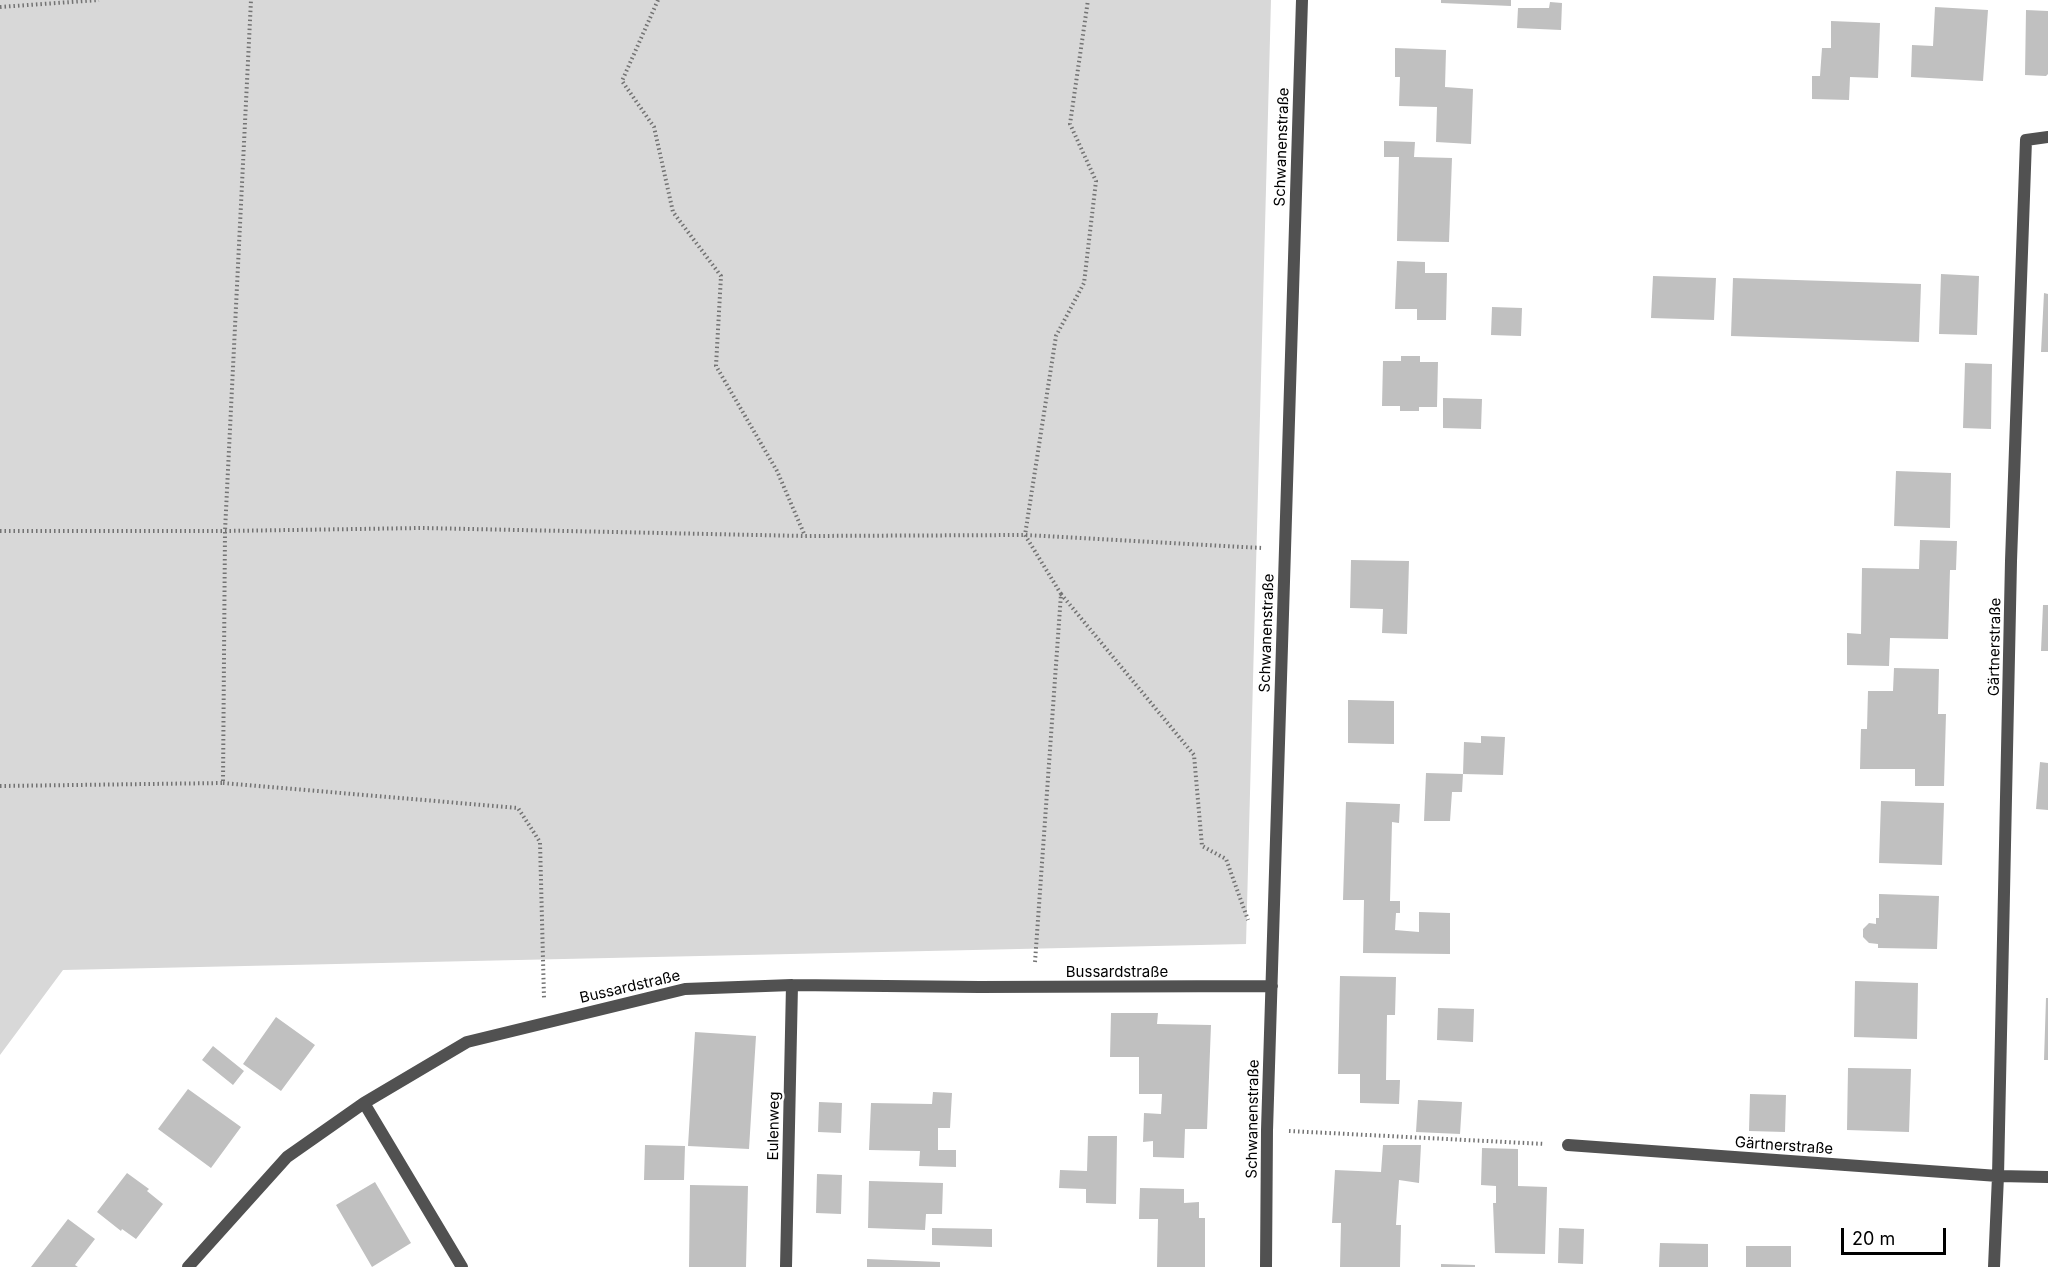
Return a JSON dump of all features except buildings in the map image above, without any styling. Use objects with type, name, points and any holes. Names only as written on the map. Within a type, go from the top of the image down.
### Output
[{"type":"street","name":"Schwanenstraße","points":[[1266,1267],[1284,549],[1302,0]]},
{"type":"street","name":"Gärtnerstraße","points":[[1994,1267],[2012,550],[2026,140],[2048,137]]},
{"type":"street","name":"Bussardstraße","points":[[188,1267],[287,1156],[364,1103],[467,1042],[685,989],[792,985],[1272,986]]},
{"type":"street","name":"Eulenweg","points":[[786,1267],[792,985]]},
{"type":"street","points":[[364,1103],[462,1267]]},
{"type":"street","name":"Gärtnerstraße","points":[[1568,1145],[1998,1176],[2048,1177]]},
{"type":"path","points":[[0,7],[99,0]]},
{"type":"path","points":[[223,783],[225,531],[251,0]]},
{"type":"path","points":[[658,0],[622,81],[654,127],[673,212],[721,276],[716,366],[777,471],[805,536]]},
{"type":"path","points":[[1088,0],[1070,124],[1096,181],[1087,260],[1084,283],[1056,336],[1025,536],[1060,594],[1194,755],[1202,846],[1226,859],[1249,922]]},
{"type":"path","points":[[0,531],[422,528],[805,536],[1025,536],[1284,549]]},
{"type":"path","points":[[1034,987],[1060,594]]},
{"type":"path","points":[[0,786],[223,783],[518,808],[540,842],[544,1023]]},
{"type":"path","points":[[1268,1130],[1568,1145]]},
{"type":"shaded area","points":[[0,0],[1271,0],[1246,944],[63,970],[0,1055]]}]
